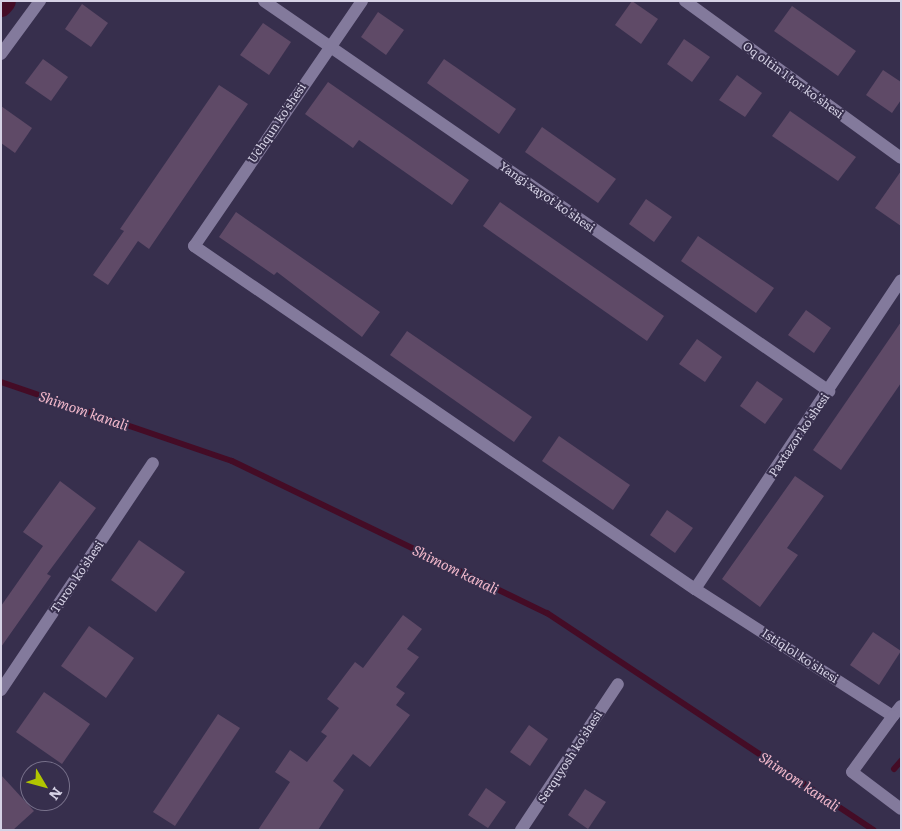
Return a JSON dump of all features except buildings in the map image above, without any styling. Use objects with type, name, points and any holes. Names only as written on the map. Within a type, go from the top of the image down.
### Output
[{"type":"street","points":[[1,54],[40,1]]},
{"type":"street","name":"Yangi xayot ko'shesi","points":[[264,1],[829,391]]},
{"type":"street","name":"Uchqun ko'shesi","points":[[194,246],[362,1]]},
{"type":"street","name":"Oq oltin 1 tor ko'shesi","points":[[685,1],[901,158]]},
{"type":"street","name":"Istiqlol ko'shesi","points":[[194,246],[695,588],[893,716]]},
{"type":"street","name":"Paxtazor ko'shesi","points":[[695,588],[829,391],[901,280]]},
{"type":"street","name":"Turon ko'shesi","points":[[1,690],[154,463]]},
{"type":"street","name":"Serquyosh ko'shesi","points":[[522,830],[618,684]]},
{"type":"street","points":[[901,706],[852,772],[901,809]]},
{"type":"waterway","points":[[1,6],[5,1]]},
{"type":"waterway","name":"Shimom kanali","points":[[1,382],[232,461],[547,613],[874,830]]},
{"type":"waterway","points":[[894,769],[901,761]]}]
